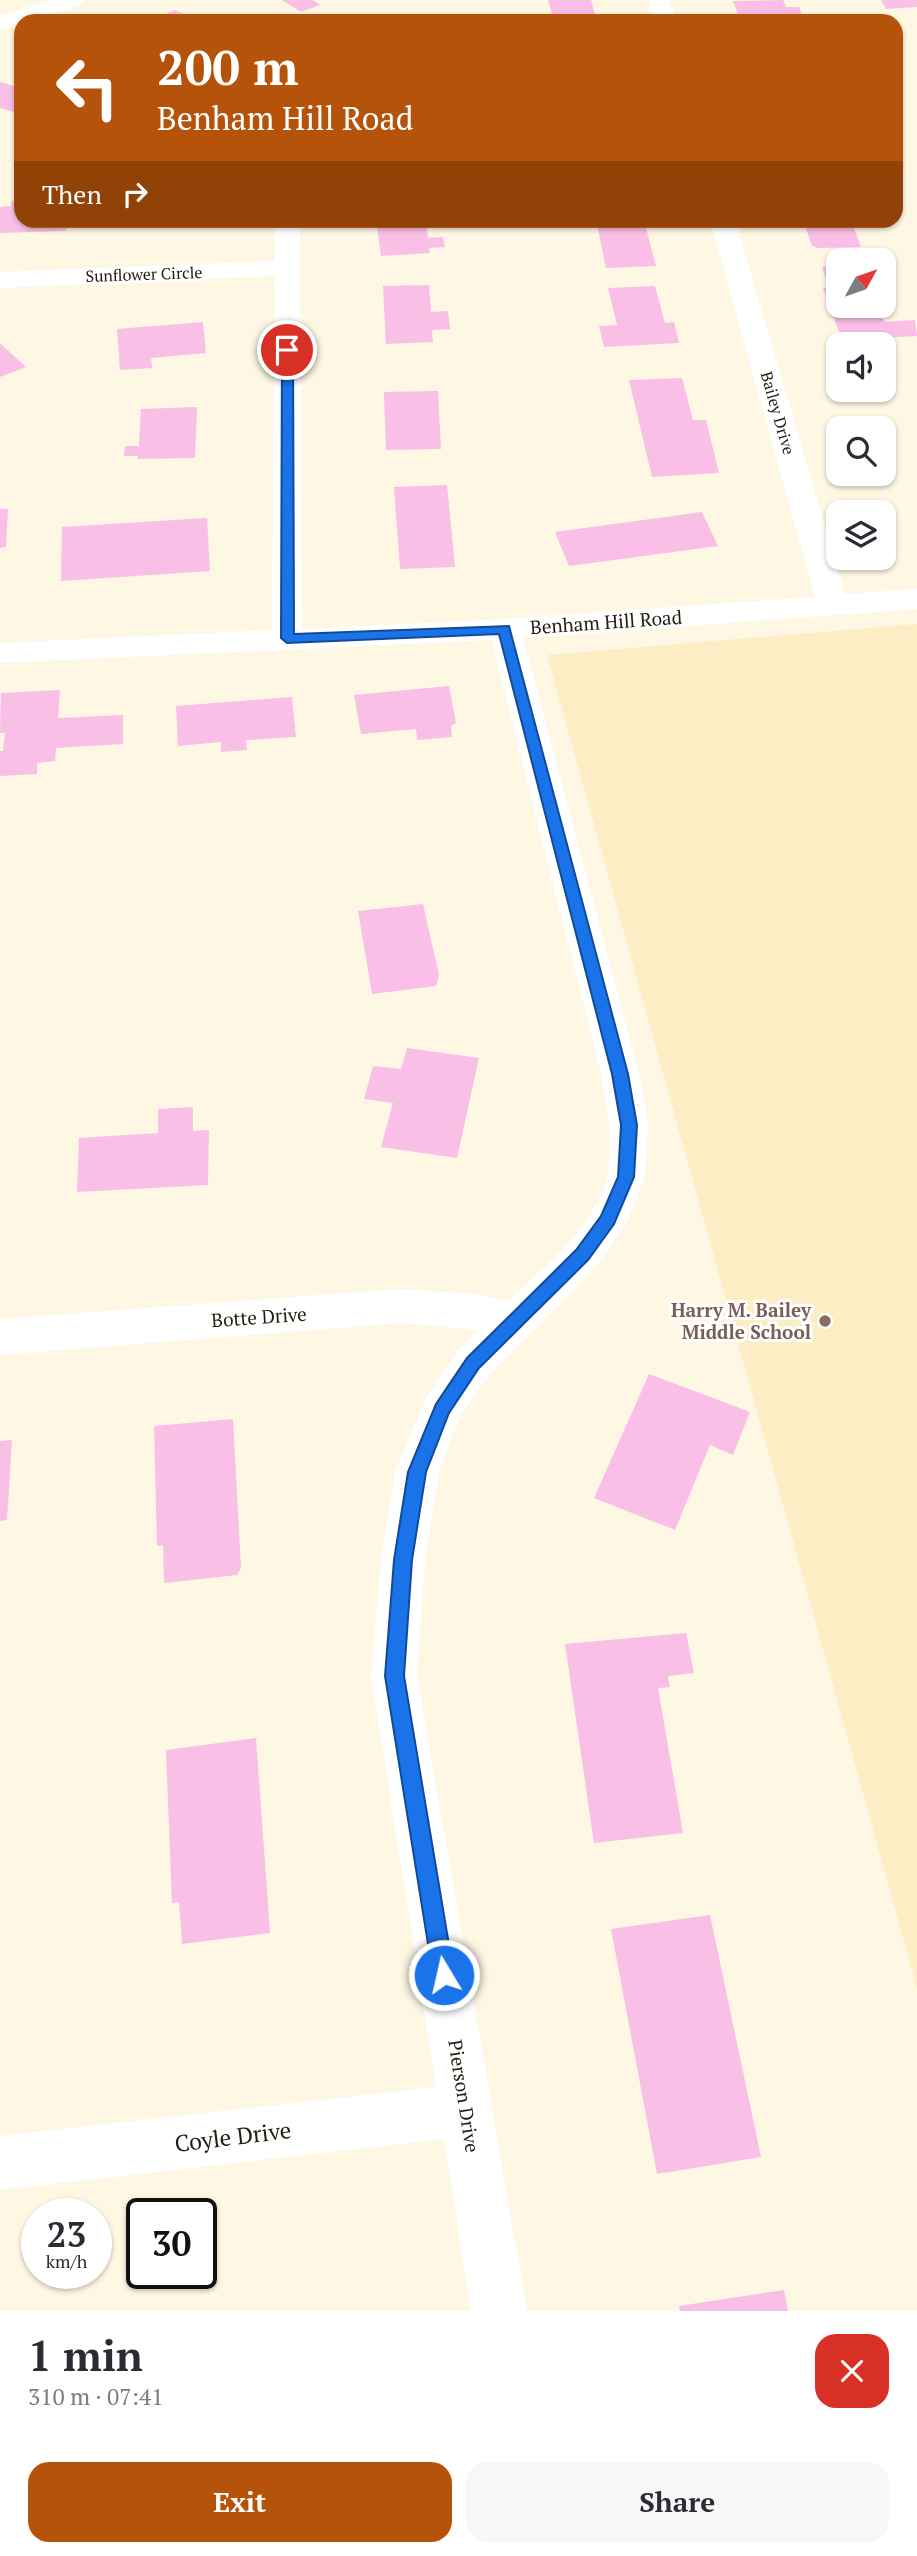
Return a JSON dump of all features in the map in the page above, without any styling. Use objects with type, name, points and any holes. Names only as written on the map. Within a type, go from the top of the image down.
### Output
[{"type":"street","points":[[28,14],[72,0]]},
{"type":"street","points":[[287,638],[288,228]]},
{"type":"street","name":"Bailey Drive","points":[[724,228],[833,605]]},
{"type":"street","name":"Sunflower Circle","points":[[0,280],[287,268]]},
{"type":"street","name":"Benham Hill Road","points":[[0,653],[505,629],[917,599]]},
{"type":"street","name":"Pierson Drive","points":[[499,2311],[394,1676],[403,1560],[417,1472],[442,1409],[473,1363],[582,1255],[608,1220],[626,1177],[629,1125],[620,1074],[505,629]]},
{"type":"street","name":"Botte Drive","points":[[0,1337],[401,1306],[473,1311],[518,1321]]},
{"type":"street","name":"Coyle Drive","points":[[0,2163],[466,2110]]},
{"type":"shaded area","name":"Harry M. Bailey Middle School","points":[[917,624],[917,1988],[547,655]]},
{"type":"building","points":[[282,0],[313,0],[320,5],[301,12]]},
{"type":"building","points":[[548,0],[591,0],[595,14],[552,14]]},
{"type":"building","points":[[783,0],[786,7],[799,7],[802,14],[738,14],[733,1]]},
{"type":"building","points":[[881,0],[917,0],[917,7],[886,9]]},
{"type":"building","points":[[175,10],[184,14],[167,14]]},
{"type":"building","points":[[0,82],[14,86],[14,112],[0,108]]},
{"type":"building","points":[[11,201],[14,201],[14,228],[66,228],[66,231],[0,233],[0,207],[11,206]]},
{"type":"building","points":[[377,228],[427,228],[428,238],[443,237],[445,247],[429,248],[430,253],[381,256]]},
{"type":"building","points":[[598,228],[646,228],[656,266],[606,268]]},
{"type":"building","points":[[806,228],[854,228],[861,247],[818,248],[812,246]]},
{"type":"building","points":[[429,285],[431,312],[448,311],[450,329],[432,330],[433,342],[386,344],[383,286]]},
{"type":"building","points":[[655,286],[665,323],[674,322],[679,343],[604,347],[599,326],[617,325],[608,288]]},
{"type":"building","points":[[834,318],[882,318],[884,322],[915,320],[917,336],[896,337],[896,332],[839,332]]},
{"type":"building","points":[[203,322],[206,353],[151,358],[152,368],[120,370],[117,329]]},
{"type":"building","points":[[0,343],[26,367],[0,377]]},
{"type":"building","points":[[682,378],[693,420],[706,420],[719,473],[652,477],[629,380]]},
{"type":"building","points":[[438,391],[441,449],[386,450],[384,392]]},
{"type":"building","points":[[197,407],[195,458],[138,459],[138,456],[124,456],[125,446],[139,446],[141,409]]},
{"type":"building","points":[[447,485],[455,567],[400,569],[394,487]]},
{"type":"building","points":[[0,509],[8,509],[6,547],[0,548]]},
{"type":"building","points":[[702,512],[718,546],[569,566],[555,532]]},
{"type":"building","points":[[207,518],[210,571],[61,581],[62,527]]},
{"type":"building","points":[[449,686],[456,723],[451,726],[452,737],[417,740],[416,729],[361,734],[354,695]]},
{"type":"building","points":[[60,690],[58,718],[123,715],[123,744],[56,748],[55,761],[37,763],[37,774],[0,776],[0,751],[3,751],[5,733],[0,733],[1,693]]},
{"type":"building","points":[[292,697],[296,737],[246,740],[247,750],[221,752],[221,742],[178,746],[176,706]]},
{"type":"building","points":[[423,904],[439,975],[436,986],[372,994],[358,911]]},
{"type":"building","points":[[407,1048],[479,1058],[457,1158],[381,1147],[393,1103],[364,1099],[373,1066],[401,1069]]},
{"type":"building","points":[[193,1107],[193,1131],[209,1130],[208,1185],[77,1192],[79,1138],[158,1133],[158,1109]]},
{"type":"building","points":[[649,1374],[750,1412],[733,1455],[710,1445],[675,1530],[594,1498]]},
{"type":"building","points":[[233,1419],[241,1568],[237,1575],[164,1583],[163,1545],[157,1546],[154,1426]]},
{"type":"building","points":[[12,1440],[7,1520],[0,1521],[0,1441]]},
{"type":"building","points":[[686,1633],[694,1673],[668,1676],[670,1687],[658,1688],[683,1833],[594,1843],[565,1644]]},
{"type":"building","points":[[256,1738],[270,1933],[182,1944],[179,1902],[172,1903],[166,1750]]},
{"type":"building","points":[[710,1915],[761,2157],[657,2174],[611,1929]]},
{"type":"building","points":[[784,2290],[788,2311],[680,2311],[679,2306]]},
{"type":"place","name":"Harry M. Bailey Middle School","points":[[825,1321]]},
{"type":"route","points":[[287,350],[287,638],[505,629],[620,1074],[629,1125],[626,1177],[608,1220],[582,1255],[473,1363],[442,1409],[417,1472],[403,1560],[394,1676],[444,1975]]}]
